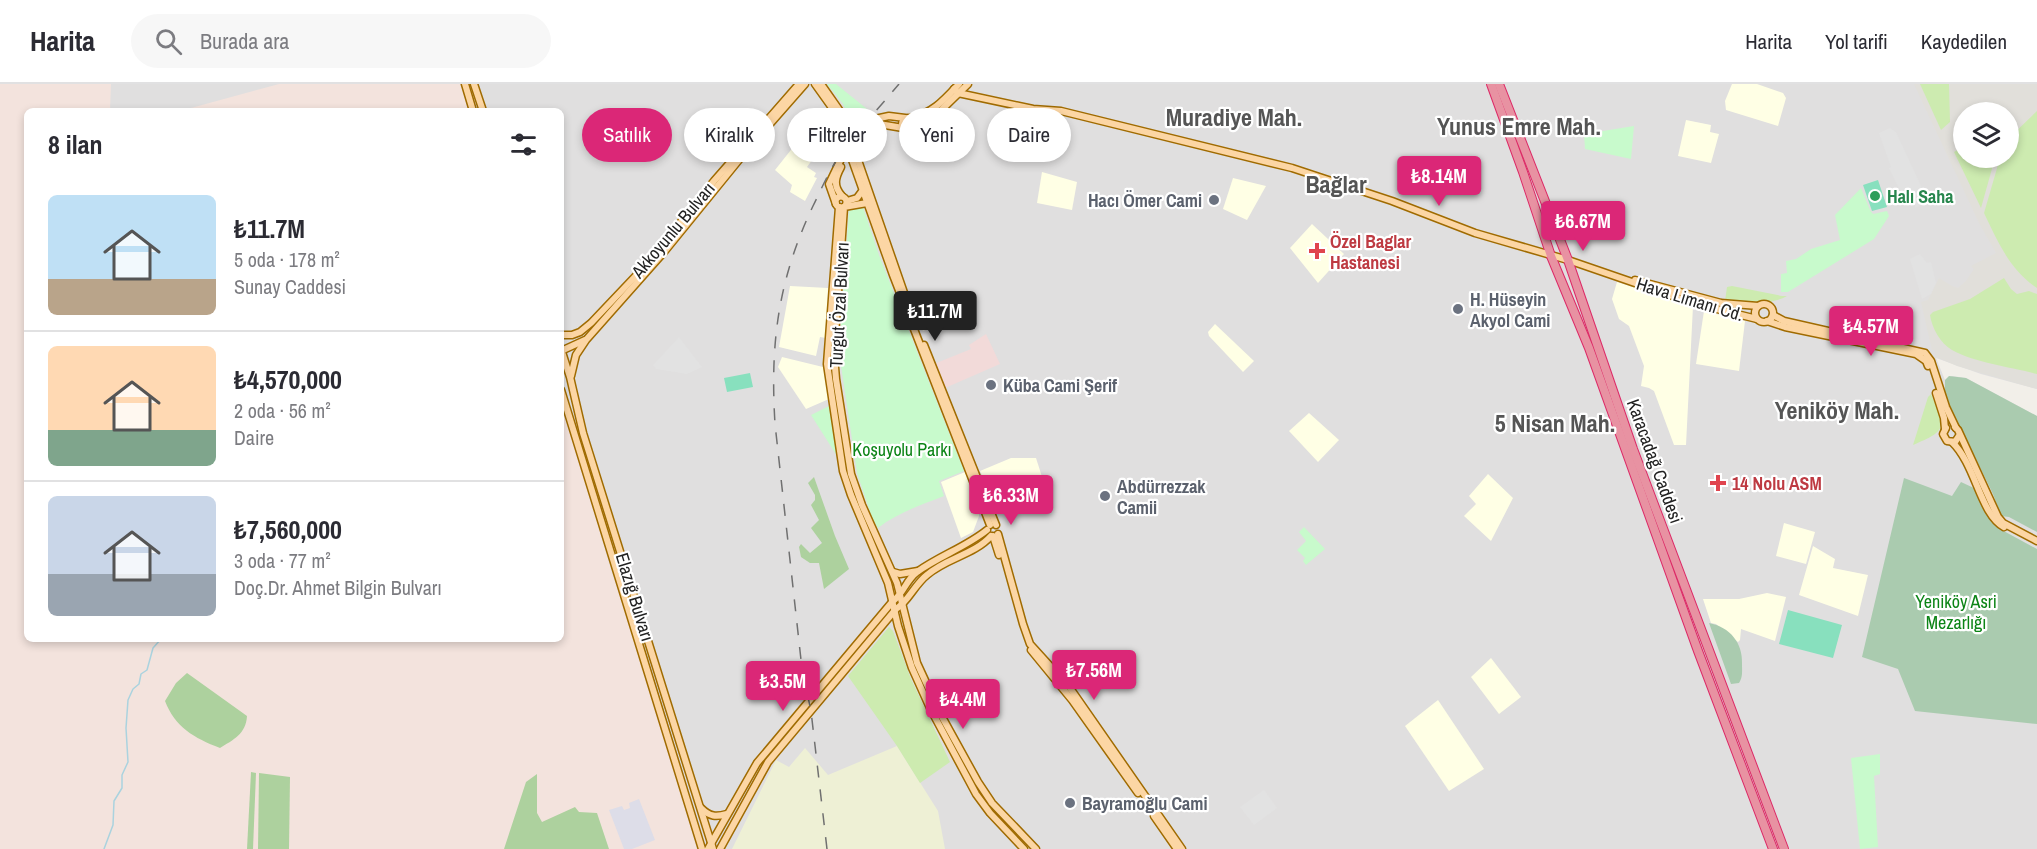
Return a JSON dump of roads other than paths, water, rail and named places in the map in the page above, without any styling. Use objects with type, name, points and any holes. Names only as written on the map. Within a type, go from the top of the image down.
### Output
[{"type":"highway","name":"Karacadağ Caddesi","points":[[1491,84],[1551,256],[1589,348],[1698,651],[1773,849]]},
{"type":"highway","name":"Karacadağ Caddesi","points":[[1499,84],[1568,260],[1633,449],[1784,849]]},
{"type":"main road","points":[[465,84],[472,108]]},
{"type":"main road","points":[[474,84],[482,108]]},
{"type":"main road","name":"Akkoyunlu Bulvarı","points":[[564,335],[580,332],[647,264],[799,84]]},
{"type":"main road","name":"Akkoyunlu Bulvarı","points":[[586,340],[664,252],[747,150],[805,84]]},
{"type":"main road","points":[[815,84],[832,108]]},
{"type":"main road","points":[[821,84],[838,108]]},
{"type":"main road","points":[[936,108],[957,89],[968,84]]},
{"type":"main road","points":[[941,108],[957,89]]},
{"type":"main road","points":[[957,89],[1094,119],[1292,168],[1402,205],[1475,233],[1620,277]]},
{"type":"main road","points":[[841,162],[829,184],[841,203]]},
{"type":"main road","points":[[856,162],[986,507],[1027,645],[1072,699],[1176,849]]},
{"type":"main road","points":[[865,187],[867,203],[927,365],[986,507]]},
{"type":"main road","points":[[841,203],[857,198],[865,187]]},
{"type":"main road","points":[[841,203],[867,203]]},
{"type":"main road","name":"Turgut Özal Bulvarı","points":[[841,203],[834,355],[836,379],[851,474],[862,505],[893,572],[902,605]]},
{"type":"main road","name":"Turgut Özal Bulvarı","points":[[841,203],[827,364],[842,467],[896,609]]},
{"type":"main road","name":"Hava Limanı Cd.","points":[[1620,277],[1721,303],[1758,306]]},
{"type":"main road","name":"Hava Limanı Cd.","points":[[1620,277],[1657,292],[1757,319]]},
{"type":"main road","points":[[1764,304],[1769,306],[1773,315],[1784,321],[1921,351],[1931,361],[1946,407],[1998,518],[2037,543],[1998,524],[1994,519],[1965,457],[1952,442],[1945,439],[1944,418],[1931,372],[1922,356],[1785,327],[1767,321],[1762,322],[1755,314],[1758,306],[1764,304]]},
{"type":"main road","points":[[1767,321],[1773,315]]},
{"type":"main road","points":[[564,349],[586,340]]},
{"type":"main road","points":[[570,377],[576,356],[586,340]]},
{"type":"main road","name":"Elazığ Bulvarı","points":[[564,359],[584,433],[711,847]]},
{"type":"main road","name":"Elazığ Bulvarı","points":[[564,400],[702,849]]},
{"type":"main road","points":[[1944,429],[1952,426],[1956,428]]},
{"type":"main road","points":[[1952,442],[1957,440],[1959,435]]},
{"type":"main road","points":[[720,849],[772,756],[896,609],[902,605],[911,591],[926,575],[974,549],[992,531]]},
{"type":"main road","points":[[711,847],[745,782],[776,739],[893,601],[900,596],[906,584],[919,571],[992,531]]},
{"type":"main road","points":[[992,531],[1030,644],[1070,688],[1182,849]]},
{"type":"main road","points":[[893,572],[900,574],[919,571]]},
{"type":"main road","points":[[902,605],[917,663],[954,740],[992,803],[1036,849]]},
{"type":"main road","points":[[896,609],[898,626],[912,668],[964,775],[990,813],[1024,849]]},
{"type":"main road","points":[[882,628],[889,624],[898,626]]},
{"type":"main road","points":[[700,807],[710,815],[717,817],[727,814]]},
{"type":"waterway","points":[[104,849],[113,825],[114,801],[122,788],[122,775],[128,762],[126,728],[128,700],[133,689],[139,684],[141,674],[147,670],[153,648],[158,642]]},
{"type":"railway","points":[[827,849],[811,711],[802,669],[775,424],[776,339],[784,286],[801,233],[813,206],[834,164],[845,148],[899,84]]},
{"type":"place","name":"Halı Saha","points":[[1875,196]]},
{"type":"place","name":"Hacı Ömer Cami","points":[[1214,200]]},
{"type":"place","name":"Özel Baglar Hastanesi","points":[[1317,251]]},
{"type":"place","name":"H. Hüseyin Akyol Cami","points":[[1458,309]]},
{"type":"place","name":"Küba Cami Şerif","points":[[991,385]]},
{"type":"place","name":"14 Nolu ASM","points":[[1718,483]]},
{"type":"place","name":"Abdürrezzak Camii","points":[[1105,496]]},
{"type":"place","name":"Bayramoğlu Cami","points":[[1070,803]]},
{"type":"district","name":"Muradiye Mah.","points":[[1234,117]]},
{"type":"district","name":"Yunus Emre Mah.","points":[[1519,126]]},
{"type":"district","name":"Bağlar","points":[[1336,184]]},
{"type":"district","name":"Yeniköy Mah.","points":[[1837,410]]},
{"type":"district","name":"5 Nisan Mah.","points":[[1555,423]]},
{"type":"park label","name":"Koşuyolu Parkı","points":[[902,449]]},
{"type":"park label","name":"Yeniköy Asri Mezarlığı","points":[[1956,611]]}]
